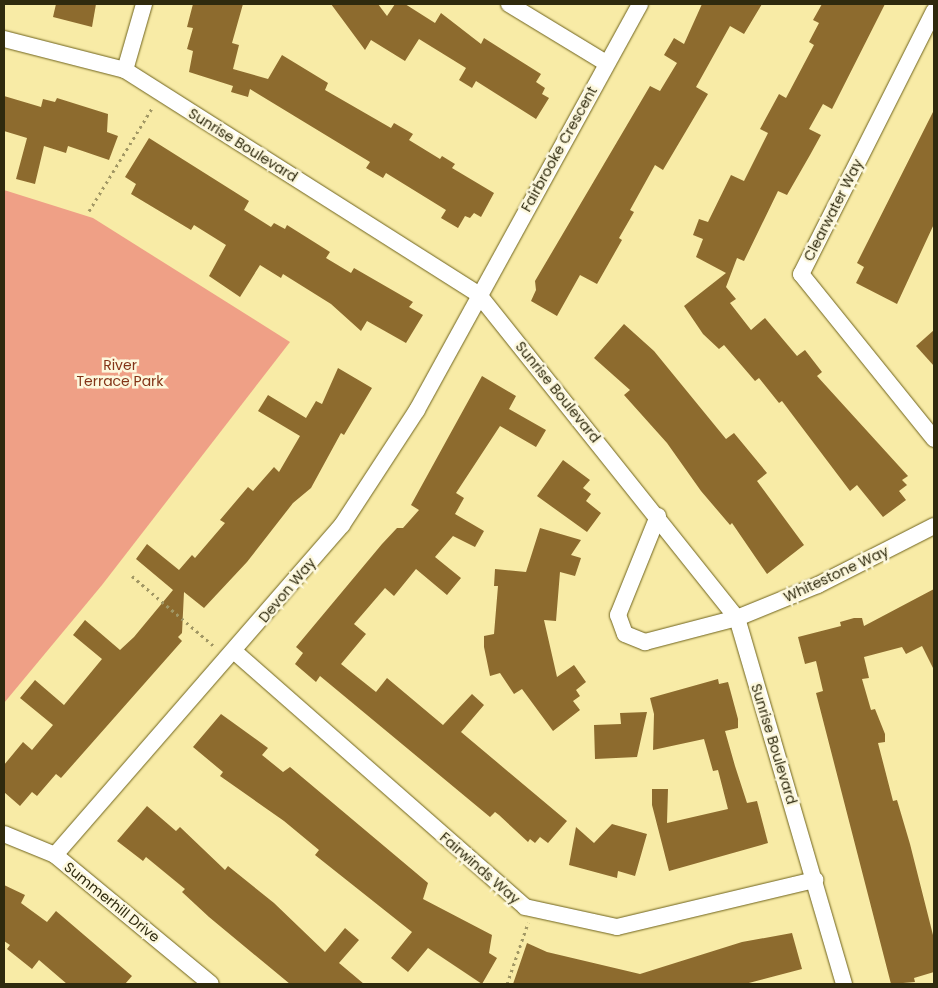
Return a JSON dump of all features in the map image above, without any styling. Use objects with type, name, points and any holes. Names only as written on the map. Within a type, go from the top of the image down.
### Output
[{"type":"street","points":[[126,70],[144,4]]},
{"type":"street","points":[[509,4],[606,63]]},
{"type":"street","name":"Fairbrooke Crescent","points":[[479,295],[640,4]]},
{"type":"street","name":"Clearwater Way","points":[[934,11],[801,274],[934,439]]},
{"type":"street","name":"Sunrise Boulevard","points":[[4,39],[126,70],[479,295],[658,516],[737,618],[844,984]]},
{"type":"street","name":"Devon Way","points":[[55,855],[232,655],[342,525],[417,410],[479,295]]},
{"type":"street","name":"Whitestone Way","points":[[658,516],[622,600],[618,624],[625,634],[645,642],[737,618],[818,585],[934,526]]},
{"type":"street","name":"Fairwinds Way","points":[[232,655],[524,907],[617,927],[815,880]]},
{"type":"street","name":"Summerhill Drive","points":[[4,834],[55,855],[211,984]]},
{"type":"path","points":[[89,212],[161,94]]},
{"type":"path","points":[[132,576],[232,655]]},
{"type":"path","points":[[507,984],[533,909]]},
{"type":"green space","name":"River Terrace Park","points":[[4,190],[93,218],[290,342],[102,585],[4,703]]},
{"type":"building","points":[[56,4],[96,4],[92,27],[53,17]]},
{"type":"building","points":[[193,4],[243,4],[232,43],[239,45],[233,69],[268,79],[282,55],[328,83],[325,90],[391,128],[394,123],[413,134],[409,140],[440,159],[442,156],[455,164],[452,168],[494,193],[481,217],[474,213],[470,218],[465,216],[458,228],[441,218],[446,210],[386,173],[383,178],[366,168],[370,162],[250,89],[248,97],[231,92],[233,86],[189,72],[193,51],[187,49],[193,28],[187,27]]},
{"type":"building","points":[[331,4],[378,4],[387,16],[395,4],[405,4],[435,23],[441,13],[481,44],[484,38],[541,74],[536,82],[545,88],[542,94],[549,98],[536,119],[476,81],[472,88],[459,80],[466,68],[419,39],[405,61],[371,40],[365,50]]},
{"type":"building","points":[[702,4],[762,4],[744,34],[730,26],[696,87],[708,94],[663,170],[655,165],[630,210],[634,212],[619,238],[622,240],[597,284],[580,275],[557,316],[531,301],[536,290],[535,281],[650,86],[660,91],[677,63],[664,55],[674,38],[684,44]]},
{"type":"building","points":[[822,4],[885,4],[832,109],[823,104],[809,129],[821,135],[810,155],[787,195],[778,191],[744,261],[737,258],[726,287],[736,299],[730,303],[751,330],[765,318],[797,356],[805,350],[822,372],[817,376],[908,476],[902,480],[907,485],[899,491],[906,500],[883,517],[857,485],[850,491],[782,401],[779,403],[759,378],[755,381],[724,345],[719,349],[703,334],[684,306],[726,273],[696,257],[703,239],[693,235],[699,219],[708,222],[731,175],[744,181],[768,133],[760,129],[779,94],[786,98],[814,45],[809,42],[819,23],[813,20]]},
{"type":"building","points":[[4,96],[41,107],[43,99],[55,102],[57,98],[108,114],[107,132],[118,136],[109,160],[68,146],[66,153],[44,146],[35,184],[16,179],[27,138],[4,131]]},
{"type":"building","points":[[934,110],[934,224],[897,304],[856,283],[864,267],[857,263]]},
{"type":"building","points":[[149,138],[249,201],[244,210],[271,227],[274,223],[285,229],[287,225],[330,252],[326,258],[351,273],[354,268],[413,302],[409,307],[423,315],[406,343],[367,321],[361,331],[331,304],[283,274],[281,278],[260,265],[240,297],[209,276],[226,245],[194,225],[191,230],[131,194],[136,184],[125,177]]},
{"type":"building","points":[[624,324],[654,351],[726,439],[734,433],[767,473],[757,481],[804,545],[767,574],[732,523],[730,525],[701,491],[667,443],[624,395],[630,390],[594,358]]},
{"type":"building","points":[[934,330],[934,366],[916,346]]},
{"type":"building","points":[[338,368],[372,388],[344,435],[341,433],[311,488],[293,503],[247,562],[204,608],[184,592],[182,633],[178,637],[182,641],[61,778],[56,774],[37,796],[32,792],[20,806],[4,792],[4,765],[23,742],[32,750],[53,725],[20,698],[35,680],[64,705],[102,659],[73,635],[85,620],[120,650],[134,637],[173,590],[136,559],[147,544],[179,570],[192,555],[195,558],[225,523],[220,520],[248,487],[253,491],[274,467],[279,472],[300,436],[258,411],[268,395],[306,418],[316,401],[322,404]]},
{"type":"building","points":[[482,376],[516,396],[509,409],[546,430],[536,447],[500,426],[456,493],[464,498],[455,514],[484,531],[475,547],[453,536],[435,557],[461,578],[447,595],[416,569],[394,596],[385,588],[354,624],[366,634],[341,664],[376,692],[387,678],[443,725],[472,694],[484,705],[461,732],[567,821],[548,843],[540,837],[535,843],[530,839],[528,842],[495,812],[490,817],[320,676],[316,682],[295,664],[303,653],[296,647],[382,544],[397,528],[403,528],[419,510],[411,505]]},
{"type":"building","points":[[563,460],[590,480],[583,488],[591,494],[586,501],[601,513],[587,532],[537,496]]},
{"type":"building","points":[[540,528],[581,540],[571,555],[581,558],[575,576],[560,572],[556,621],[544,620],[557,677],[574,665],[586,682],[576,690],[580,696],[573,701],[580,710],[553,731],[522,689],[514,694],[500,673],[490,676],[484,647],[484,636],[494,634],[498,586],[494,586],[495,569],[526,572]]},
{"type":"building","points":[[934,589],[934,670],[922,646],[906,654],[902,647],[864,657],[869,678],[862,679],[871,710],[875,709],[885,734],[885,742],[878,743],[893,801],[897,800],[910,844],[934,939],[934,972],[914,978],[915,982],[891,984],[816,693],[823,691],[816,661],[805,664],[798,637],[841,626],[840,622],[854,618],[862,618],[864,626]]},
{"type":"building","points":[[718,679],[719,684],[728,682],[738,719],[738,728],[725,731],[735,766],[747,803],[757,801],[768,843],[669,871],[652,805],[652,789],[668,789],[667,823],[728,809],[718,770],[713,771],[704,739],[653,750],[654,714],[650,698]]},
{"type":"building","points":[[647,712],[637,757],[595,759],[594,725],[621,724],[620,713]]},
{"type":"building","points":[[221,714],[268,748],[262,755],[283,772],[290,767],[428,883],[423,899],[492,935],[489,953],[497,958],[482,984],[428,948],[408,972],[391,958],[412,932],[315,855],[319,850],[284,821],[220,776],[223,772],[193,747]]},
{"type":"building","points":[[147,806],[176,831],[180,827],[225,870],[228,866],[274,903],[325,952],[345,928],[359,940],[339,963],[364,984],[290,984],[209,917],[182,892],[185,889],[146,857],[143,861],[117,841]]},
{"type":"building","points":[[612,824],[647,834],[635,876],[618,871],[617,878],[569,865],[576,827],[594,843]]},
{"type":"building","points":[[4,885],[25,895],[21,903],[47,922],[56,911],[132,976],[125,984],[67,984],[39,960],[32,969],[7,949],[10,945],[4,941]]},
{"type":"building","points":[[792,933],[802,969],[745,984],[513,984],[527,943],[547,952],[640,974],[742,942]]}]
